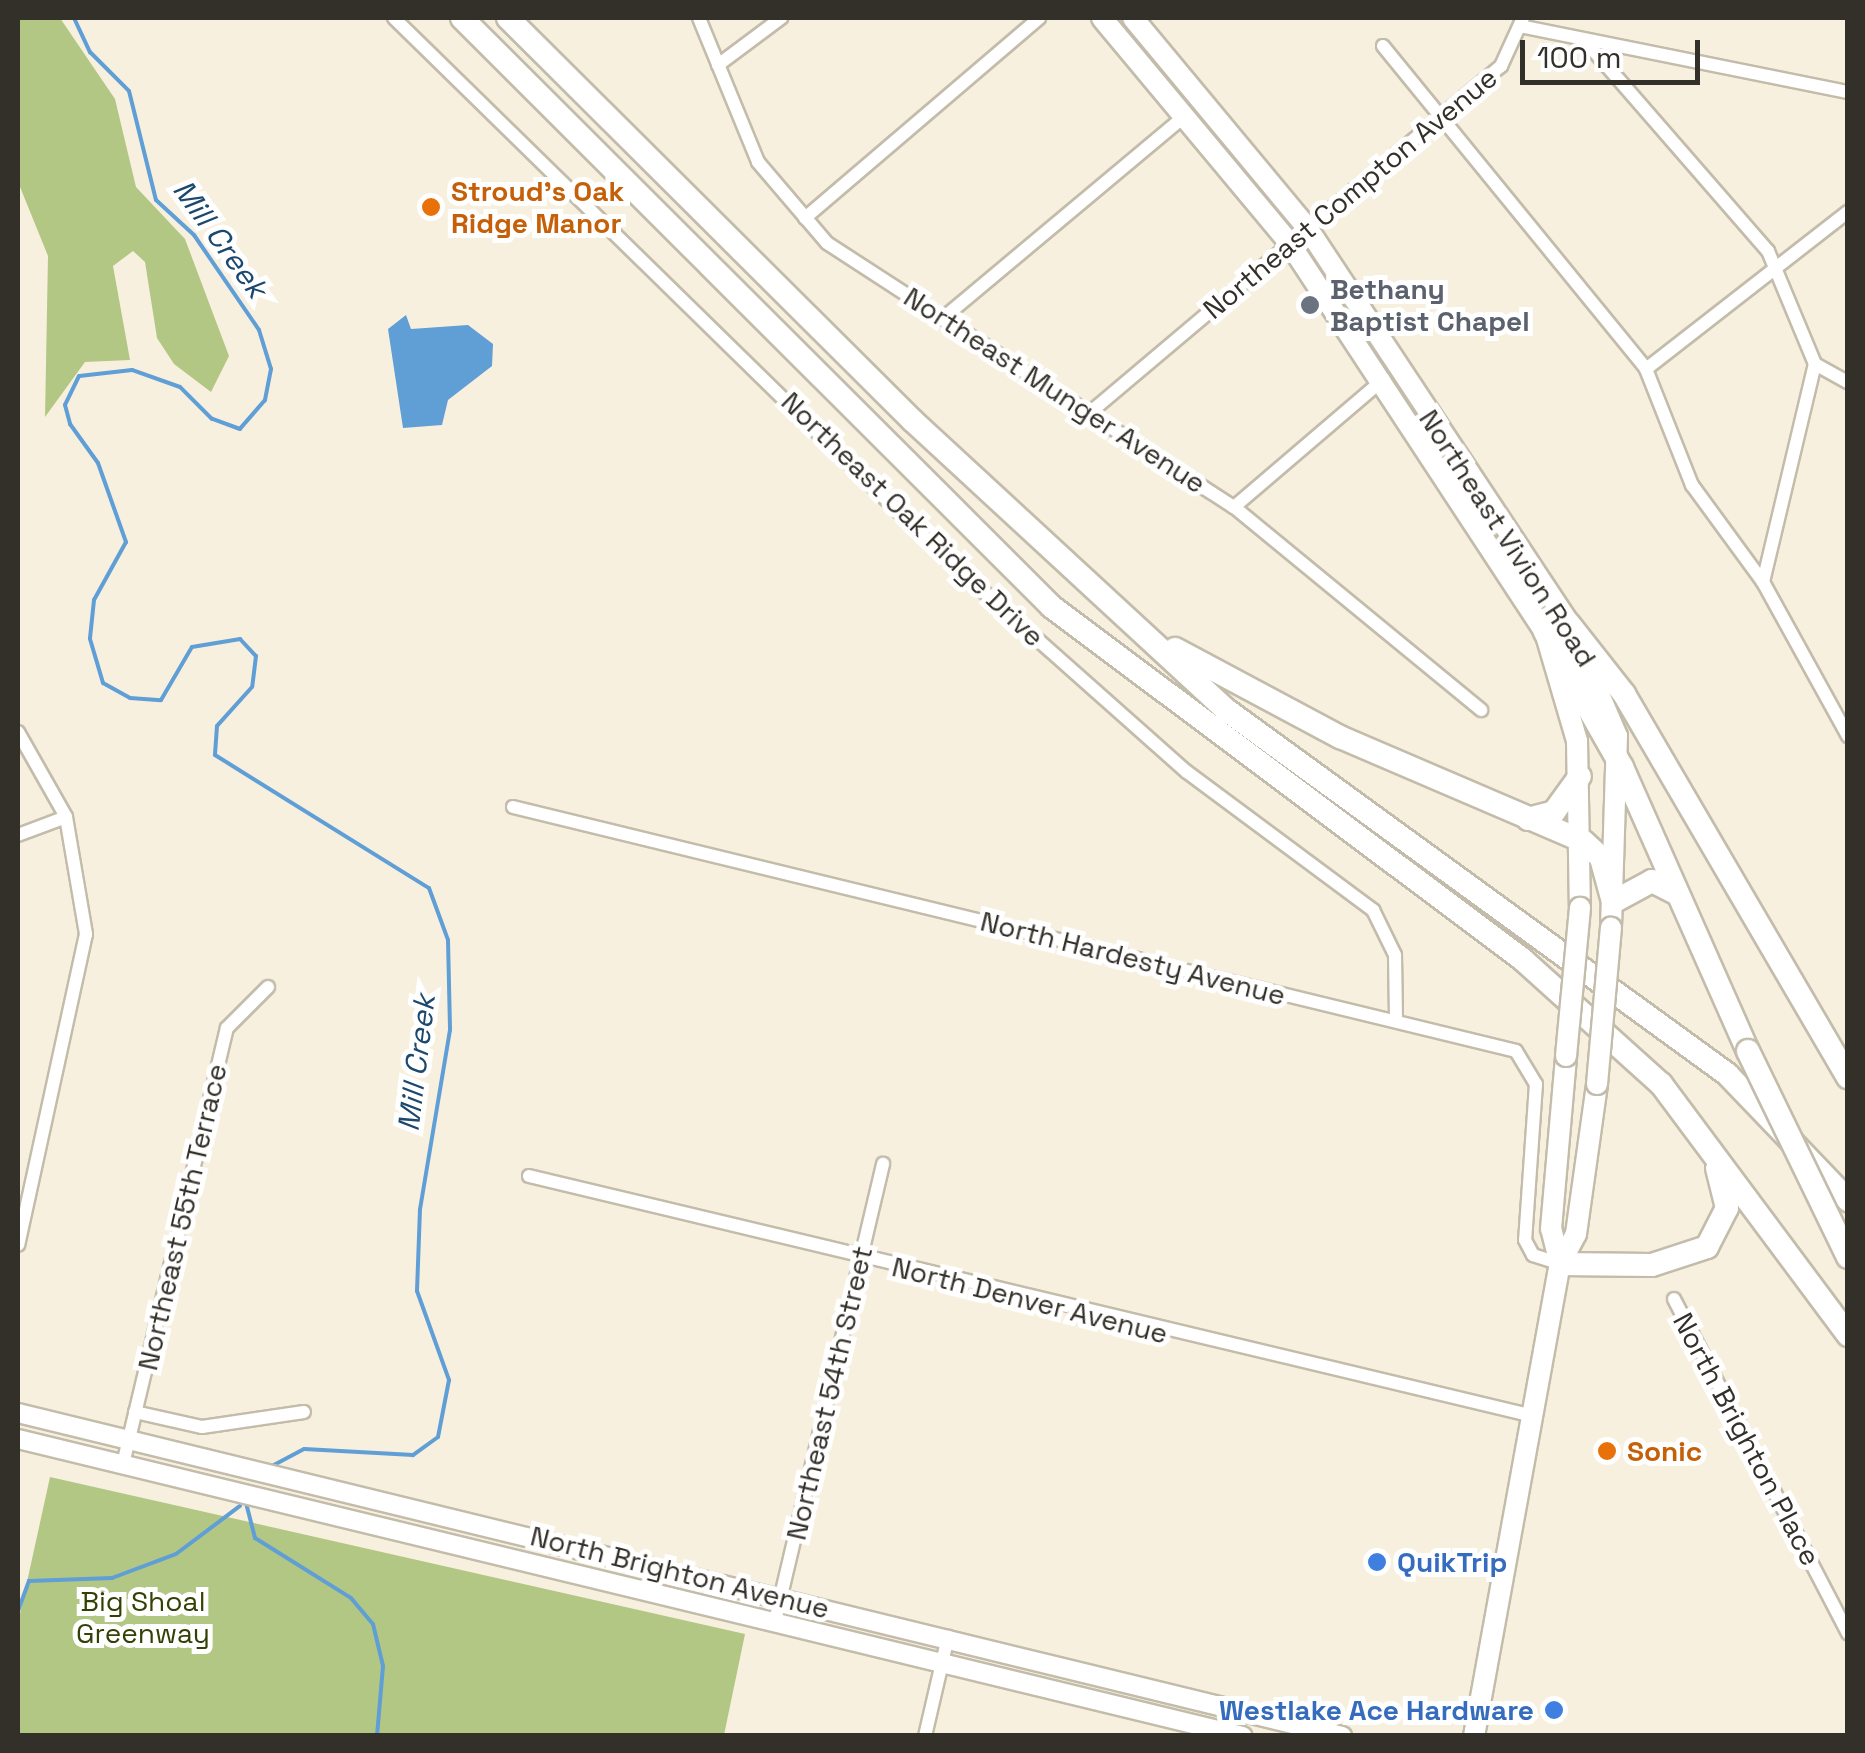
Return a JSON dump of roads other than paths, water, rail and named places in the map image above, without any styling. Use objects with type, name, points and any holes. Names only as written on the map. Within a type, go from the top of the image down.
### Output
[{"type":"highway","points":[[462,18],[1052,607],[1522,959],[1660,1084],[1848,1335]]},
{"type":"highway","points":[[508,18],[912,422],[1225,708],[1727,1074],[1848,1200]]},
{"type":"highway","points":[[1128,620],[1229,683],[1583,841],[1601,858],[1613,902],[1652,881],[1677,894]]},
{"type":"highway","points":[[1570,624],[1624,694],[1848,1077]]},
{"type":"highway","points":[[1544,632],[1622,767],[1748,1051],[1848,1257]]},
{"type":"highway","points":[[1528,819],[1554,812],[1580,776]]},
{"type":"highway","points":[[1560,1264],[1652,1265],[1707,1247],[1726,1208],[1708,1146]]},
{"type":"main road","name":"Northeast Vivion Road","points":[[1102,18],[1290,244],[1385,378],[1544,632],[1580,776],[1583,841],[1551,1229],[1560,1264]]},
{"type":"main road","name":"Northeast Vivion Road","points":[[1133,18],[1308,230],[1570,624],[1602,688],[1622,767],[1596,1084],[1576,1234],[1560,1264],[1474,1736]]},
{"type":"main road","name":"North Brighton Avenue","points":[[18,1413],[216,1458],[1342,1736]]},
{"type":"main road","name":"North Brighton Avenue","points":[[18,1439],[1243,1736]]},
{"type":"street","name":"Northeast Oak Ridge Drive","points":[[394,18],[948,560],[1187,772],[1374,910],[1396,955],[1396,1021]]},
{"type":"street","name":"Northeast Munger Avenue","points":[[698,18],[758,162],[805,218],[942,318],[1093,410],[1234,507],[1481,710]]},
{"type":"street","points":[[718,64],[781,18]]},
{"type":"street","points":[[805,218],[1039,18]]},
{"type":"street","name":"Northeast Compton Avenue","points":[[1093,410],[1501,66],[1521,22],[1586,43],[1848,92]]},
{"type":"street","points":[[1586,43],[1779,268]]},
{"type":"street","points":[[1382,46],[1646,369],[1692,485],[1763,582],[1848,736]]},
{"type":"street","points":[[942,318],[1185,116]]},
{"type":"street","points":[[1646,369],[1848,212]]},
{"type":"street","points":[[1779,268],[1776,285],[1815,364],[1848,382]]},
{"type":"street","points":[[1763,582],[1815,364]]},
{"type":"street","points":[[1234,507],[1385,378]]},
{"type":"street","points":[[18,732],[66,816],[82,878],[84,956],[18,1246]]},
{"type":"street","name":"North Hardesty Avenue","points":[[513,807],[1396,1021],[1528,1061],[1536,1084],[1525,1240],[1533,1255],[1560,1264]]},
{"type":"street","points":[[18,835],[66,816]]},
{"type":"street","name":"Northeast 55th Terrace","points":[[122,1464],[227,1028],[240,1004],[268,988]]},
{"type":"street","name":"Northeast 54th Street","points":[[775,1622],[883,1164]]},
{"type":"street","name":"North Denver Avenue","points":[[528,1176],[862,1259],[1533,1416]]},
{"type":"street","name":"North Brighton Place","points":[[1674,1300],[1848,1633]]},
{"type":"street","points":[[135,1412],[202,1427],[304,1412]]},
{"type":"street","points":[[925,1736],[948,1637]]},
{"type":"water","points":[[406,315],[411,329],[468,325],[493,344],[492,366],[448,400],[442,425],[403,428],[388,329]]},
{"type":"waterway","name":"Mill Creek","points":[[74,18],[90,52],[129,91],[156,200],[194,235],[259,330],[271,369],[265,400],[240,429],[212,419],[180,387],[132,370],[79,376],[65,405],[70,424],[98,463],[126,542],[94,600],[90,639],[103,683],[130,698],[161,700],[192,647],[240,639],[256,656],[252,687],[217,726],[215,755],[429,888],[448,940],[450,1030],[420,1209],[417,1291],[449,1380],[438,1437],[413,1455],[304,1449],[269,1468]]},
{"type":"waterway","name":"Mill Creek","points":[[245,1499],[255,1538],[351,1598],[373,1624],[383,1666],[377,1736]]},
{"type":"waterway","points":[[18,1611],[29,1581],[112,1578],[176,1554],[240,1506]]},
{"type":"place","name":"Stroud's Oak Ridge Manor","points":[[431,207]]},
{"type":"place","name":"Bethany Baptist Chapel","points":[[1310,305]]},
{"type":"place","name":"Sonic","points":[[1607,1451]]},
{"type":"place","name":"QuikTrip","points":[[1377,1562]]},
{"type":"place","name":"Westlake Ace Hardware","points":[[1554,1710]]},
{"type":"park label","name":"Big Shoal Greenway","points":[[143,1617]]}]
